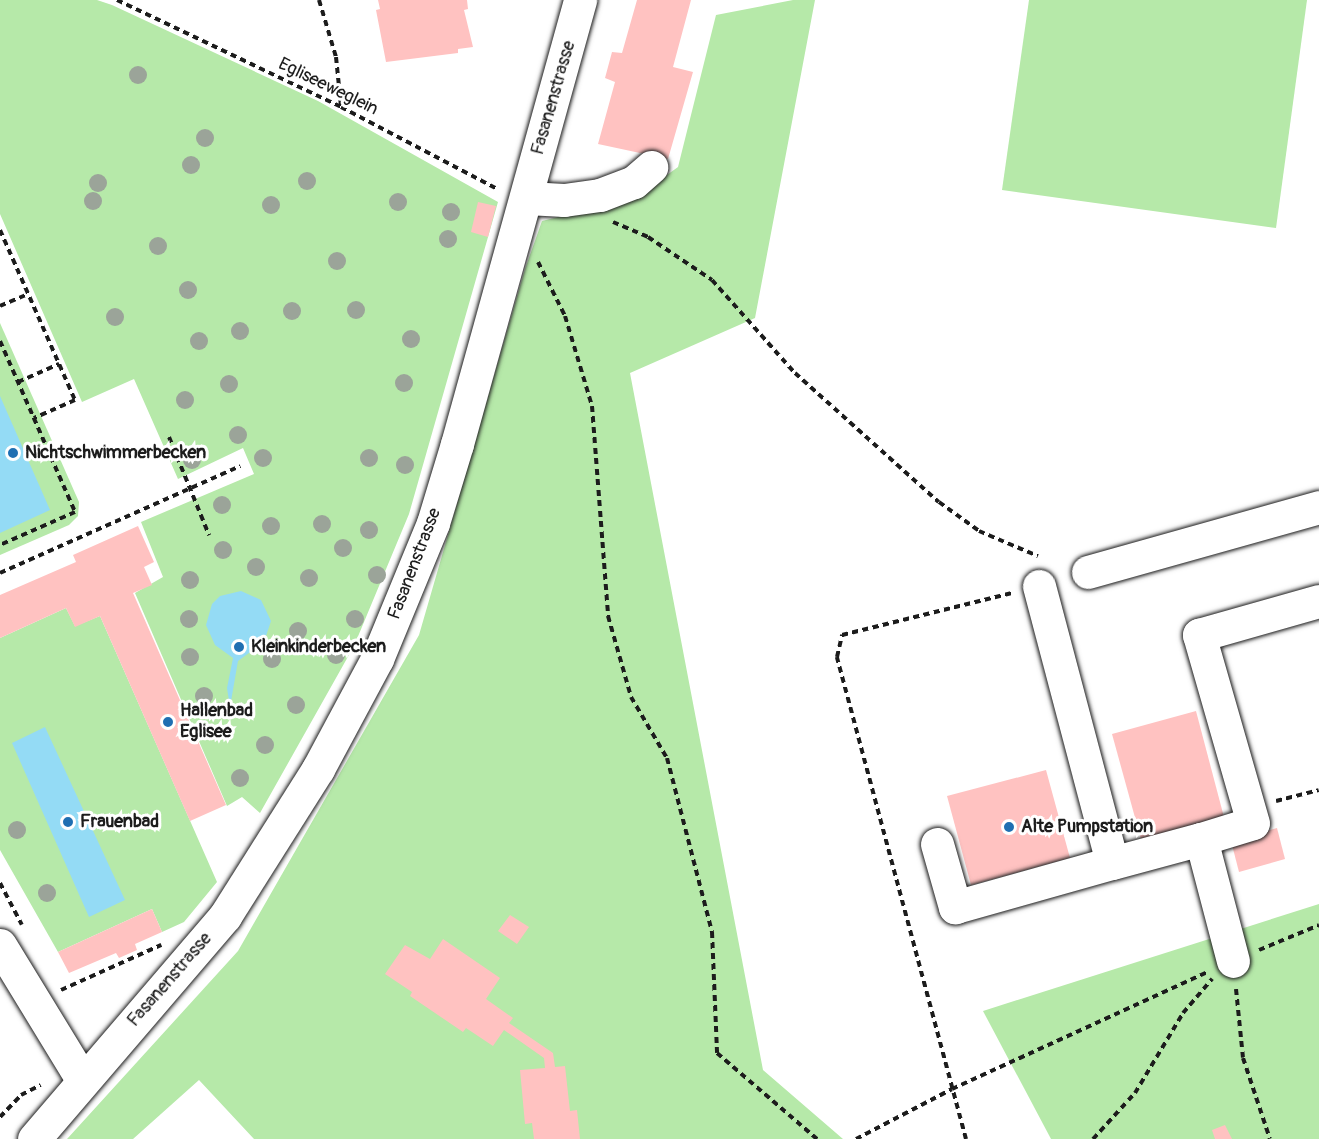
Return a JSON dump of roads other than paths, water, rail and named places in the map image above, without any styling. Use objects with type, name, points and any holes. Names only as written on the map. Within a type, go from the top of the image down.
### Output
[{"type":"main road","name":"Fasanenstrasse","points":[[34,1139],[225,916],[352,708],[377,659],[433,523],[511,254],[580,0]]},
{"type":"main road","points":[[526,198],[564,200],[600,195],[634,182],[651,167]]},
{"type":"main road","points":[[1088,572],[1319,507]]},
{"type":"main road","points":[[1042,572],[1112,863]]},
{"type":"main road","points":[[937,844],[955,907],[1253,823],[1199,635],[1319,601]]},
{"type":"main road","points":[[1201,839],[1233,961]]},
{"type":"main road","points":[[0,945],[34,1005],[83,1081]]},
{"type":"water","name":"Nichtschwimmerbecken","points":[[0,396],[50,510],[0,533]]},
{"type":"water","name":"Kleinkinderbecken","points":[[241,591],[261,600],[271,621],[264,642],[238,661],[230,707],[227,688],[233,658],[215,645],[206,625],[212,604],[220,596]]},
{"type":"water","name":"Frauenbad","points":[[45,727],[125,900],[89,917],[12,743]]},
{"type":"place","name":"Nichtschwimmerbecken","points":[[13,453]]},
{"type":"place","name":"Kleinkinderbecken","points":[[239,647]]},
{"type":"place","name":"Hallenbad Eglisee","points":[[168,722]]},
{"type":"place","name":"Frauenbad","points":[[68,822]]},
{"type":"place","name":"Alte Pumpstation","points":[[1009,827]]}]
